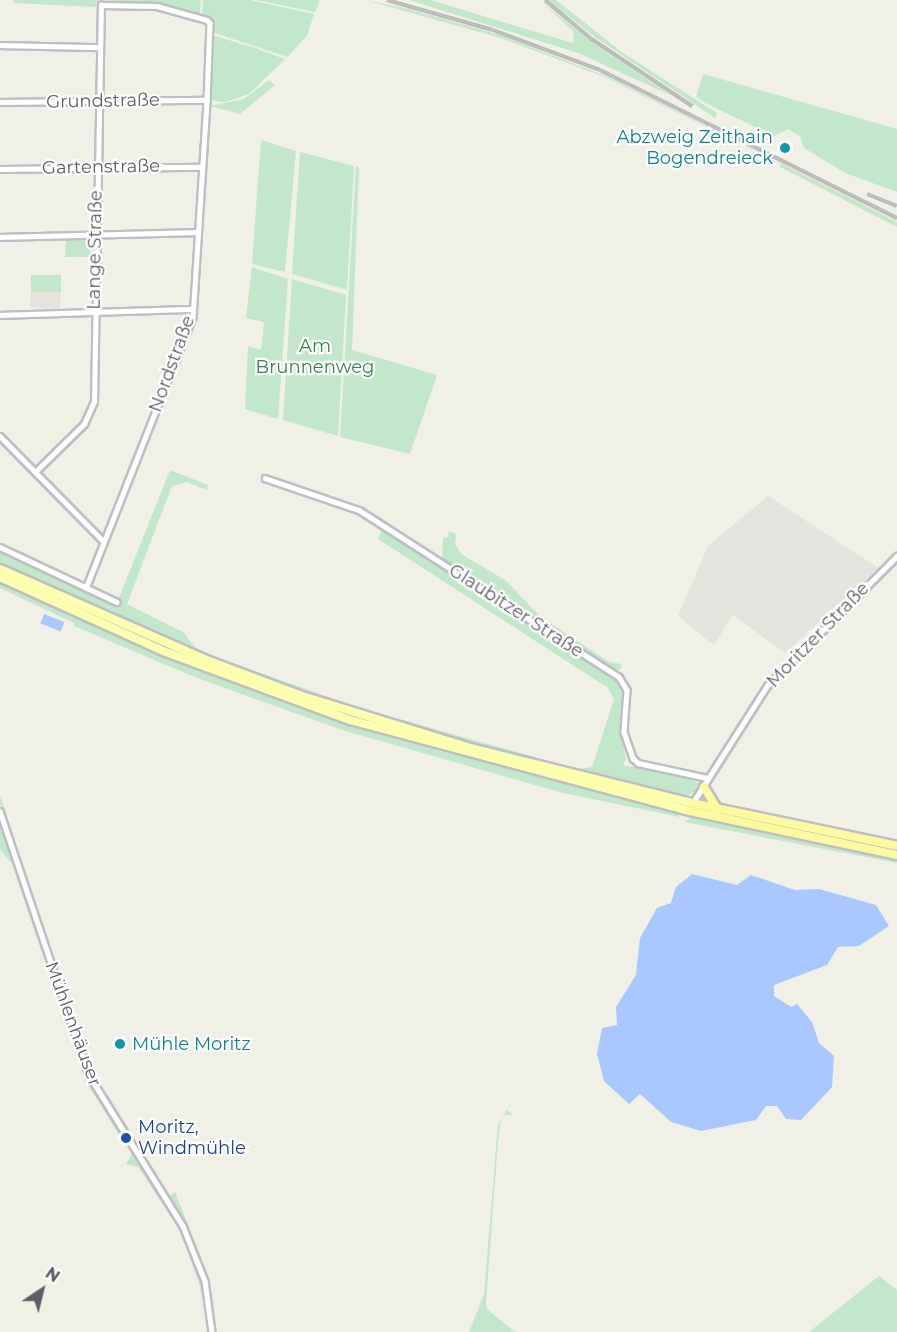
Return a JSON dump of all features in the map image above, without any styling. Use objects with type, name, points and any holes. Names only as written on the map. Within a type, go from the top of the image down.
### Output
[{"type":"highway","points":[[704,788],[717,809]]},
{"type":"highway","points":[[691,807],[717,809],[897,846]]},
{"type":"highway","points":[[691,807],[897,855]]},
{"type":"main road","points":[[0,569],[208,661],[299,695],[470,748],[691,807]]},
{"type":"main road","points":[[0,577],[163,651],[351,720],[691,807]]},
{"type":"street","name":"Lange Straße","points":[[35,472],[84,424],[94,402],[95,236],[101,5],[157,6],[209,21]]},
{"type":"street","name":"Nordstraße","points":[[86,588],[193,309],[207,100],[209,21]]},
{"type":"street","points":[[0,45],[99,46]]},
{"type":"street","name":"Grundstraße","points":[[0,102],[207,100]]},
{"type":"street","name":"Gartenstraße","points":[[0,169],[201,167]]},
{"type":"street","points":[[0,237],[198,232]]},
{"type":"street","points":[[1,316],[193,309]]},
{"type":"street","points":[[0,436],[104,542]]},
{"type":"street","name":"Glaubitzer Straße","points":[[266,478],[359,510],[619,677],[627,690],[624,732],[633,758],[638,763],[708,778]]},
{"type":"street","points":[[0,547],[117,602]]},
{"type":"street","name":"Moritzer Straße","points":[[691,807],[767,686],[897,556]]},
{"type":"street","name":"Mühlenhäuser","points":[[0,811],[89,1075],[131,1148],[176,1213],[196,1253],[209,1298],[212,1332]]},
{"type":"shaded area","points":[[31,289],[61,291],[60,309],[30,307]]},
{"type":"shaded area","points":[[768,496],[878,568],[785,653],[733,615],[714,645],[678,616],[708,546]]},
{"type":"green space","points":[[14,0],[97,0],[96,7],[13,3]]},
{"type":"green space","points":[[99,0],[201,0],[200,15],[157,5]]},
{"type":"green space","points":[[203,0],[250,0],[314,14],[307,36],[287,57],[212,32],[210,19],[202,16]]},
{"type":"green space","points":[[256,0],[320,0],[315,12]]},
{"type":"green space","points":[[365,0],[405,8],[500,35],[606,76],[897,222],[897,227],[780,167],[781,164],[605,77],[501,38]]},
{"type":"green space","points":[[409,0],[430,0],[573,43],[574,32],[540,0],[590,41],[672,96],[578,53]]},
{"type":"green space","points":[[548,0],[556,0],[623,53],[717,113],[715,118],[592,35]]},
{"type":"green space","points":[[212,35],[285,59],[249,94],[225,102],[209,100]]},
{"type":"green space","points":[[703,74],[897,129],[897,192],[845,173],[804,148],[800,136],[788,129],[774,136],[705,103],[696,97]]},
{"type":"green space","points":[[269,80],[275,85],[240,114],[210,106],[244,99]]},
{"type":"green space","points":[[261,140],[296,151],[285,272],[252,264]]},
{"type":"green space","name":"Am Brunnenweg","points":[[300,152],[354,166],[347,290],[292,274]]},
{"type":"green space","points":[[356,166],[359,167],[352,350],[437,375],[410,454],[340,437]]},
{"type":"green space","points":[[89,239],[91,257],[65,257],[66,240]]},
{"type":"green space","name":"Am Brunnenweg","points":[[252,267],[288,279],[278,419],[245,409],[248,346],[261,350],[264,322],[246,318]]},
{"type":"green space","points":[[31,275],[61,275],[61,292],[31,292]]},
{"type":"green space","name":"Am Brunnenweg","points":[[292,279],[346,295],[338,436],[283,420]]},
{"type":"green space","points":[[170,470],[208,485],[207,490],[187,482],[172,486],[127,604],[183,632],[198,651],[360,708],[579,769],[592,767],[614,699],[608,688],[378,539],[382,529],[615,680],[624,697],[620,731],[626,758],[623,765],[687,777],[698,783],[696,792],[683,797],[492,750],[284,687],[190,650],[0,566],[0,550],[117,603]]},
{"type":"green space","points":[[449,531],[456,534],[455,544],[461,554],[505,580],[541,617],[609,662],[621,664],[622,668],[615,672],[442,561],[443,538],[448,537]]},
{"type":"green space","points":[[0,582],[151,651],[281,701],[440,751],[675,811],[680,817],[563,793],[342,730],[197,678],[74,626],[74,623],[0,588]]},
{"type":"green space","points":[[0,796],[81,1040],[0,803]]},
{"type":"green space","points":[[694,815],[897,858],[897,863],[685,822]]},
{"type":"green space","points":[[0,819],[87,1076],[127,1148],[86,1081],[12,864],[0,850]]},
{"type":"green space","points":[[511,1103],[507,1110],[513,1115],[504,1115],[501,1120],[498,1141],[486,1303],[487,1309],[515,1332],[469,1332],[484,1294],[498,1124]]},
{"type":"green space","points":[[132,1153],[182,1227],[203,1282],[210,1332],[199,1283],[180,1230],[138,1167],[126,1164]]},
{"type":"green space","points":[[175,1192],[210,1280],[217,1332],[197,1252],[168,1197]]},
{"type":"green space","points":[[879,1276],[897,1290],[897,1332],[809,1332]]},
{"type":"water","points":[[44,614],[64,622],[61,632],[40,623]]},
{"type":"water","points":[[692,874],[737,885],[751,875],[795,890],[819,889],[876,905],[889,926],[859,946],[838,947],[827,965],[774,985],[774,996],[791,1007],[797,1004],[812,1022],[819,1043],[834,1056],[832,1087],[801,1120],[786,1119],[777,1106],[766,1106],[756,1120],[701,1131],[671,1122],[640,1094],[629,1104],[604,1081],[597,1054],[602,1028],[617,1025],[616,1007],[636,975],[640,938],[657,908],[671,903],[676,887]]},
{"type":"railway","points":[[387,0],[493,30],[600,70],[897,218]]},
{"type":"railway","points":[[545,0],[590,38],[692,106]]},
{"type":"railway","points":[[867,194],[897,206]]},
{"type":"place","name":"Abzweig Zeithain Bogendreieck","points":[[785,148]]},
{"type":"place","name":"Mühle Moritz","points":[[120,1044]]},
{"type":"place","name":"Moritz, Windmühle","points":[[126,1138]]}]
